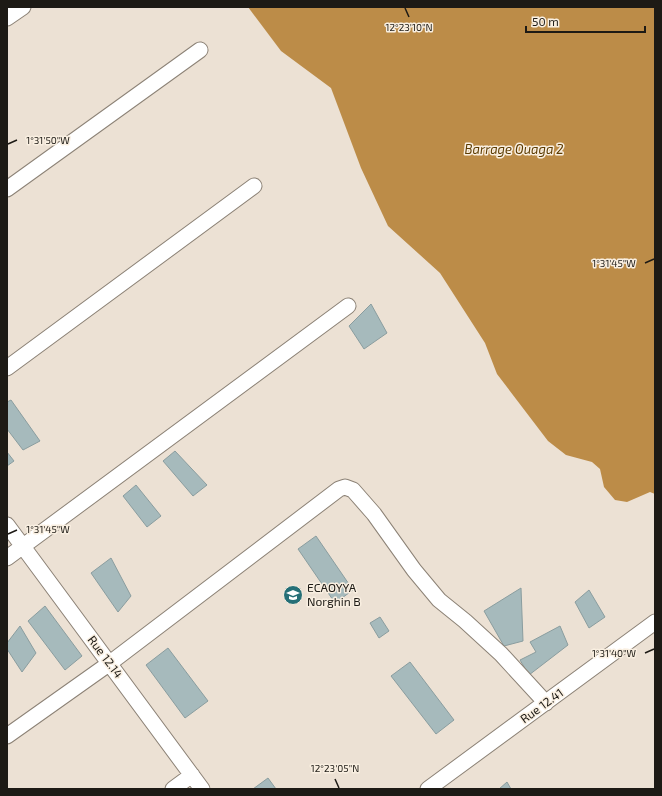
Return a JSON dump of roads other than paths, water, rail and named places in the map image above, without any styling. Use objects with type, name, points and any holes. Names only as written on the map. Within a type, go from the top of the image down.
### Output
[{"type":"street","points":[[7,18],[23,7]]},
{"type":"street","points":[[7,189],[200,50]]},
{"type":"street","points":[[7,368],[254,186]]},
{"type":"street","points":[[7,558],[348,306]]},
{"type":"street","points":[[7,736],[110,663],[339,489],[345,487],[353,490],[374,514],[414,570],[439,600],[465,621],[501,654],[546,702]]},
{"type":"street","name":"Rue 12.14","points":[[7,524],[202,789]]},
{"type":"street","name":"Rue 12.41","points":[[428,789],[655,622]]},
{"type":"street","points":[[173,789],[192,775]]},
{"type":"water","name":"Barrage Ouaga 2","points":[[248,7],[655,7],[655,494],[650,492],[627,502],[615,500],[604,487],[600,469],[592,462],[566,455],[548,441],[497,374],[485,343],[440,273],[388,226],[361,168],[331,88],[281,51]]},
{"type":"place","name":"ECAOYYA Norghin B","points":[[293,595]]}]
